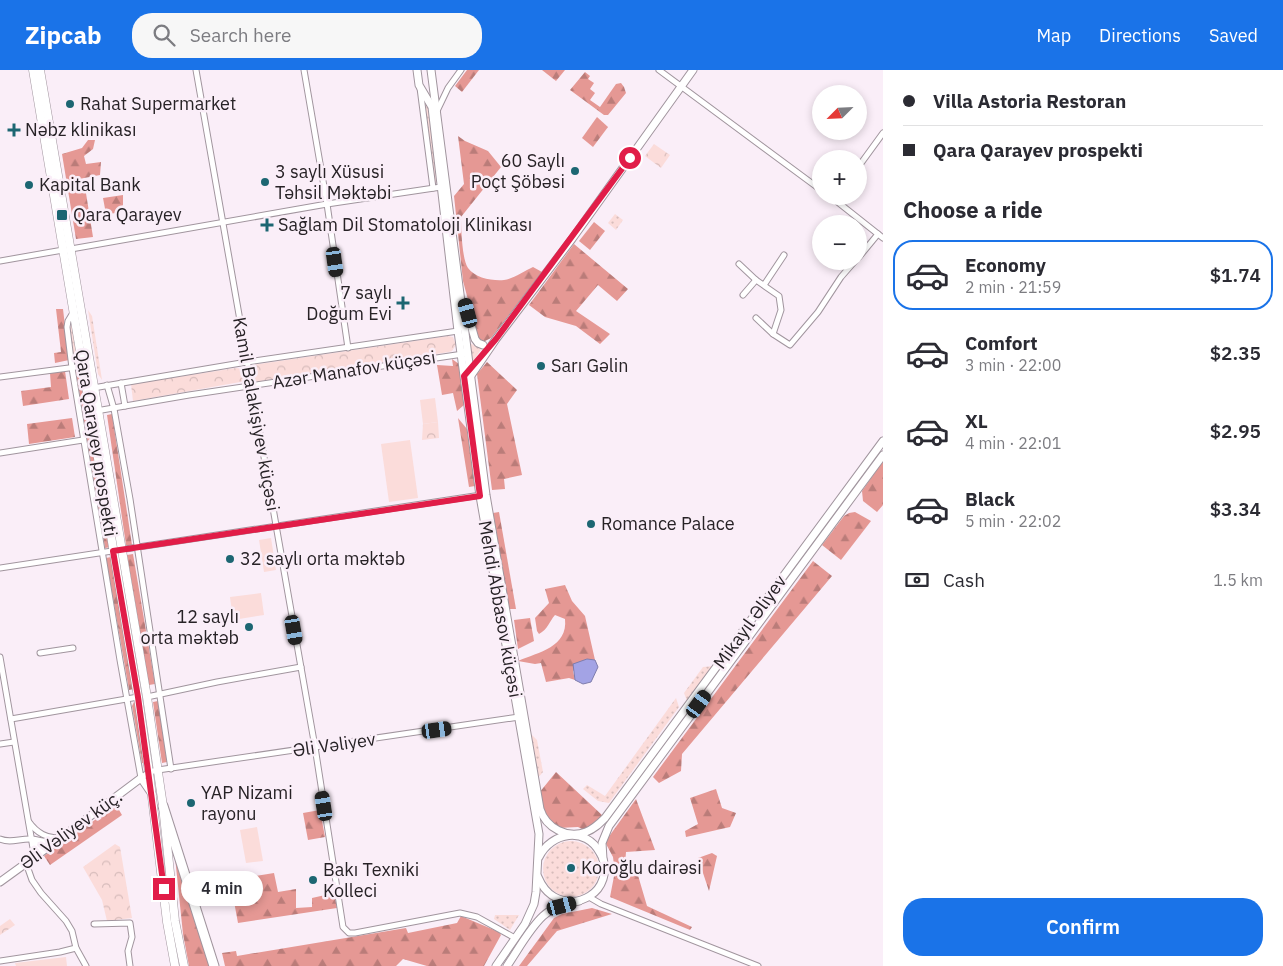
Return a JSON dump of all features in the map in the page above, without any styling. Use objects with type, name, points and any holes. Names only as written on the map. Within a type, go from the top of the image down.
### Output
[{"type":"highway","points":[[163,806],[214,966]]},
{"type":"main road","name":"Qara Qarayev prospekti","points":[[38,70],[87,366],[91,388],[99,411],[123,549],[143,697],[149,772],[173,936]]},
{"type":"main road","name":"Qara Qarayev prospekti","points":[[67,249],[74,311],[87,366]]},
{"type":"main road","name":"Qara Qarayev prospekti","points":[[91,388],[90,412],[113,551],[158,770],[163,806],[173,936]]},
{"type":"main road","points":[[173,936],[175,966]]},
{"type":"main road","points":[[173,936],[184,966]]},
{"type":"street","name":"Kamil Balakişiyev küçəsi","points":[[196,70],[315,747],[343,927],[349,933],[355,933],[460,913],[477,917],[515,938]]},
{"type":"street","points":[[304,70],[327,204],[348,348]]},
{"type":"street","name":"Mehdi Abbasov küçəsi","points":[[417,70],[433,188]]},
{"type":"street","name":"Mehdi Abbasov küçəsi","points":[[432,70],[466,336],[464,352]]},
{"type":"street","points":[[437,111],[448,88],[461,70]]},
{"type":"street","points":[[659,70],[812,183]]},
{"type":"street","points":[[468,374],[572,239],[693,70]]},
{"type":"street","name":"Mehdi Abbasov küçəsi","points":[[419,85],[432,107],[458,331],[468,374],[483,495],[539,834],[534,904],[527,920],[496,966]]},
{"type":"street","points":[[867,155],[883,133]]},
{"type":"street","points":[[0,261],[327,204],[442,187]]},
{"type":"street","points":[[844,205],[881,236],[867,249]]},
{"type":"street","points":[[764,285],[784,255]]},
{"type":"street","points":[[740,264],[756,280],[779,296],[781,310],[773,334]]},
{"type":"street","points":[[756,318],[773,334],[790,345],[818,312],[849,270]]},
{"type":"street","points":[[458,276],[474,335],[478,343],[483,345]]},
{"type":"street","points":[[743,295],[756,280]]},
{"type":"street","points":[[74,311],[67,326],[72,368],[141,778],[152,795]]},
{"type":"street","points":[[458,331],[475,344],[483,345],[496,339]]},
{"type":"street","name":"Azər Manafov küçəsi","points":[[91,388],[247,362],[458,331]]},
{"type":"street","name":"Azər Manafov küçəsi","points":[[90,412],[464,352]]},
{"type":"street","points":[[0,377],[87,366]]},
{"type":"street","points":[[120,383],[125,406]]},
{"type":"street","points":[[107,385],[114,409],[171,769]]},
{"type":"street","points":[[0,453],[84,440]]},
{"type":"street","name":"Mikayıl Əliyev","points":[[570,835],[589,831],[605,818],[883,441]]},
{"type":"street","name":"Mikayıl Əliyev","points":[[603,859],[602,843],[609,826],[883,455]]},
{"type":"street","points":[[0,568],[483,495]]},
{"type":"street","name":"Mehdi Abbasov küçəsi","points":[[483,495],[540,809],[542,816],[552,827],[570,835]]},
{"type":"street","points":[[40,653],[73,648]]},
{"type":"street","points":[[0,656],[31,839],[32,853],[27,862],[32,880],[66,920],[72,931],[76,948],[86,966]]},
{"type":"street","points":[[11,719],[301,668]]},
{"type":"street","name":"Əli Vəliyev","points":[[149,772],[519,717]]},
{"type":"street","points":[[0,744],[14,742]]},
{"type":"street","points":[[141,778],[149,772]]},
{"type":"street","name":"Əli Vəliyev küç.","points":[[0,882],[141,778]]},
{"type":"street","points":[[28,821],[45,836],[53,838],[65,835]]},
{"type":"street","points":[[507,966],[543,916],[555,909],[579,901],[589,897],[601,884],[604,876],[603,859],[594,844],[579,836],[562,836],[547,844],[539,858],[537,867],[540,882],[550,895],[558,900],[579,901]]},
{"type":"street","points":[[0,838],[7,842],[31,839],[44,842],[57,841]]},
{"type":"street","points":[[31,839],[43,851]]},
{"type":"street","points":[[589,897],[601,904],[758,966]]},
{"type":"street","points":[[94,924],[130,923],[132,937],[128,946],[130,966]]},
{"type":"street","points":[[0,961],[76,948]]},
{"type":"green space","points":[[467,70],[479,70],[462,92],[455,86]]},
{"type":"green space","points":[[542,70],[565,70],[556,81]]},
{"type":"green space","points":[[585,72],[590,76],[588,79],[594,83],[590,89],[595,93],[590,100],[600,107],[616,84],[621,83],[624,87],[626,93],[608,115],[604,115],[570,90]]},
{"type":"green space","points":[[424,99],[428,107],[438,182],[435,183]]},
{"type":"green space","points":[[597,117],[608,127],[593,147],[582,138]]},
{"type":"green space","points":[[458,136],[488,151],[501,167],[461,217],[463,251],[468,268],[479,276],[494,280],[515,277],[533,267],[542,272],[491,338],[485,341],[481,341],[478,337],[463,281],[454,196],[464,184]]},
{"type":"green space","points":[[88,140],[95,140],[93,149],[84,156],[86,164],[101,162],[100,175],[79,179],[72,186],[74,189],[80,186],[85,187],[93,237],[76,239],[62,154],[82,148]]},
{"type":"green space","points":[[654,144],[670,155],[661,168],[645,156]]},
{"type":"green space","points":[[123,195],[123,205],[117,213],[106,214],[103,198]]},
{"type":"green space","points":[[615,214],[623,220],[616,230],[608,223]]},
{"type":"green space","points":[[594,222],[605,231],[590,250],[579,241]]},
{"type":"green space","points":[[574,244],[628,289],[617,301],[598,285],[576,311],[610,334],[600,344],[576,326],[545,317],[529,305]]},
{"type":"green space","points":[[56,309],[63,309],[69,360],[55,363],[54,353],[61,352]]},
{"type":"green space","points":[[88,310],[92,316],[102,380],[98,374]]},
{"type":"green space","points":[[72,322],[77,358],[74,358],[70,328]]},
{"type":"green space","points":[[448,336],[453,337],[456,345],[449,352],[255,382],[252,365]]},
{"type":"green space","points":[[468,342],[482,348],[471,364]]},
{"type":"green space","points":[[452,359],[459,364],[464,405],[457,411],[453,393],[442,395],[437,365],[453,366]]},
{"type":"green space","points":[[487,362],[517,390],[507,404],[522,475],[504,479],[505,489],[492,490],[477,374]]},
{"type":"green space","points":[[236,368],[243,369],[246,373],[246,381],[133,401],[131,384]]},
{"type":"green space","points":[[65,371],[69,399],[23,406],[21,391],[51,387],[50,373]]},
{"type":"green space","points":[[83,371],[111,547],[105,548],[76,372]]},
{"type":"green space","points":[[435,398],[438,422],[423,424],[420,400]]},
{"type":"green space","points":[[112,414],[132,545],[126,545],[107,415]]},
{"type":"green space","points":[[72,418],[75,437],[29,444],[27,424]]},
{"type":"green space","points":[[458,418],[467,429],[475,486],[469,487]]},
{"type":"green space","points":[[438,422],[439,438],[422,440],[423,424]]},
{"type":"green space","points":[[410,440],[418,498],[389,502],[381,444]]},
{"type":"green space","points":[[883,461],[883,505],[877,512],[863,501],[862,491]]},
{"type":"green space","points":[[499,512],[516,609],[509,609],[493,513]]},
{"type":"green space","points":[[855,512],[871,521],[841,560],[822,545],[844,516]]},
{"type":"green space","points":[[271,538],[276,570],[264,572],[259,540]]},
{"type":"green space","points":[[133,554],[155,684],[149,685],[127,555]]},
{"type":"green space","points":[[111,557],[134,689],[129,690],[106,558]]},
{"type":"green space","points":[[813,561],[832,576],[682,754],[681,771],[659,783],[653,777]]},
{"type":"green space","points":[[565,585],[572,601],[585,616],[595,660],[586,659],[573,671],[575,680],[569,678],[546,682],[541,663],[535,664],[518,661],[543,651],[557,642],[562,636],[565,628],[565,619],[555,615],[539,634],[535,618],[549,603],[545,589]]},
{"type":"green space","points":[[261,593],[264,615],[233,620],[230,597]]},
{"type":"green space","points":[[530,618],[534,641],[518,649],[514,620]]},
{"type":"green space","points":[[713,666],[687,701],[684,693],[703,667]]},
{"type":"green space","points":[[676,698],[679,707],[609,803],[598,801],[583,789],[587,785],[605,796]]},
{"type":"green space","points":[[158,701],[167,762],[162,763],[153,702]]},
{"type":"green space","points":[[134,702],[137,703],[146,764],[142,763],[132,706]]},
{"type":"green space","points":[[530,733],[537,740],[543,772],[537,779]]},
{"type":"green space","points":[[556,772],[602,815],[599,821],[586,831],[578,827],[558,828],[544,816],[539,793]]},
{"type":"green space","points":[[716,789],[722,808],[736,813],[730,827],[686,837],[685,831],[698,824],[690,798]]},
{"type":"green space","points":[[636,799],[655,850],[626,852],[625,865],[614,865],[613,857],[605,842]]},
{"type":"green space","points":[[116,805],[122,815],[50,865],[44,856]]},
{"type":"green space","points":[[320,810],[325,837],[308,840],[303,813]]},
{"type":"green space","points":[[257,827],[263,861],[246,863],[240,830]]},
{"type":"green space","name":"Koroğlu dairəsi","points":[[565,841],[577,841],[587,845],[595,853],[599,869],[595,885],[587,893],[577,897],[565,897],[555,893],[547,885],[543,875],[543,863],[547,853],[555,845]]},
{"type":"green space","points":[[115,844],[120,847],[132,918],[107,921],[102,900],[83,867]]},
{"type":"green space","points":[[712,853],[717,856],[709,891],[698,858]]},
{"type":"green space","points":[[175,857],[211,966],[189,966],[183,934]]},
{"type":"green space","points":[[615,871],[637,872],[647,906],[692,927],[690,930],[610,897]]},
{"type":"green space","points":[[274,873],[278,892],[296,889],[296,908],[312,907],[312,898],[334,893],[337,908],[238,923],[230,880]]},
{"type":"green space","points":[[592,908],[612,914],[557,931],[527,966],[519,966],[554,918],[562,914]]},
{"type":"green space","points":[[495,915],[519,915],[510,930],[494,919]]},
{"type":"green space","points":[[461,916],[499,932],[501,935],[484,966],[427,966],[403,959],[396,966],[225,966],[222,953],[236,951],[237,956],[406,928],[408,933],[457,923]]},
{"type":"green space","points":[[10,919],[15,925],[0,935],[0,926]]},
{"type":"green space","points":[[66,957],[67,966],[16,966],[15,963]]},
{"type":"water","points":[[587,659],[595,660],[598,667],[591,682],[583,684],[575,680],[573,664]]},
{"type":"place","name":"Rahat Supermarket","points":[[70,104]]},
{"type":"place","name":"Nəbz klinikası","points":[[14,130]]},
{"type":"place","name":"60 Saylı Poçt Şöbəsi","points":[[575,171]]},
{"type":"place","name":"3 saylı Xüsusi Təhsil Məktəbi","points":[[265,182]]},
{"type":"place","name":"Kapital Bank","points":[[29,185]]},
{"type":"place","name":"Qara Qarayev","points":[[62,215]]},
{"type":"place","name":"Sağlam Dil Stomatoloji Klinikası","points":[[267,225]]},
{"type":"place","name":"7 saylı Doğum Evi","points":[[403,303]]},
{"type":"place","name":"Sarı Gəlin","points":[[541,366]]},
{"type":"place","name":"Romance Palace","points":[[591,524]]},
{"type":"place","name":"32 saylı orta məktəb","points":[[230,559]]},
{"type":"place","name":"12 saylı orta məktəb","points":[[249,627]]},
{"type":"place","name":"YAP Nizami rayonu","points":[[191,803]]},
{"type":"place","name":"Koroğlu dairəsi","points":[[571,868]]},
{"type":"place","name":"Bakı Texniki Kolleci","points":[[313,880]]},
{"type":"route","points":[[164,889],[138,697],[113,551],[480,496],[464,376],[496,339],[572,239],[630,158]]}]
